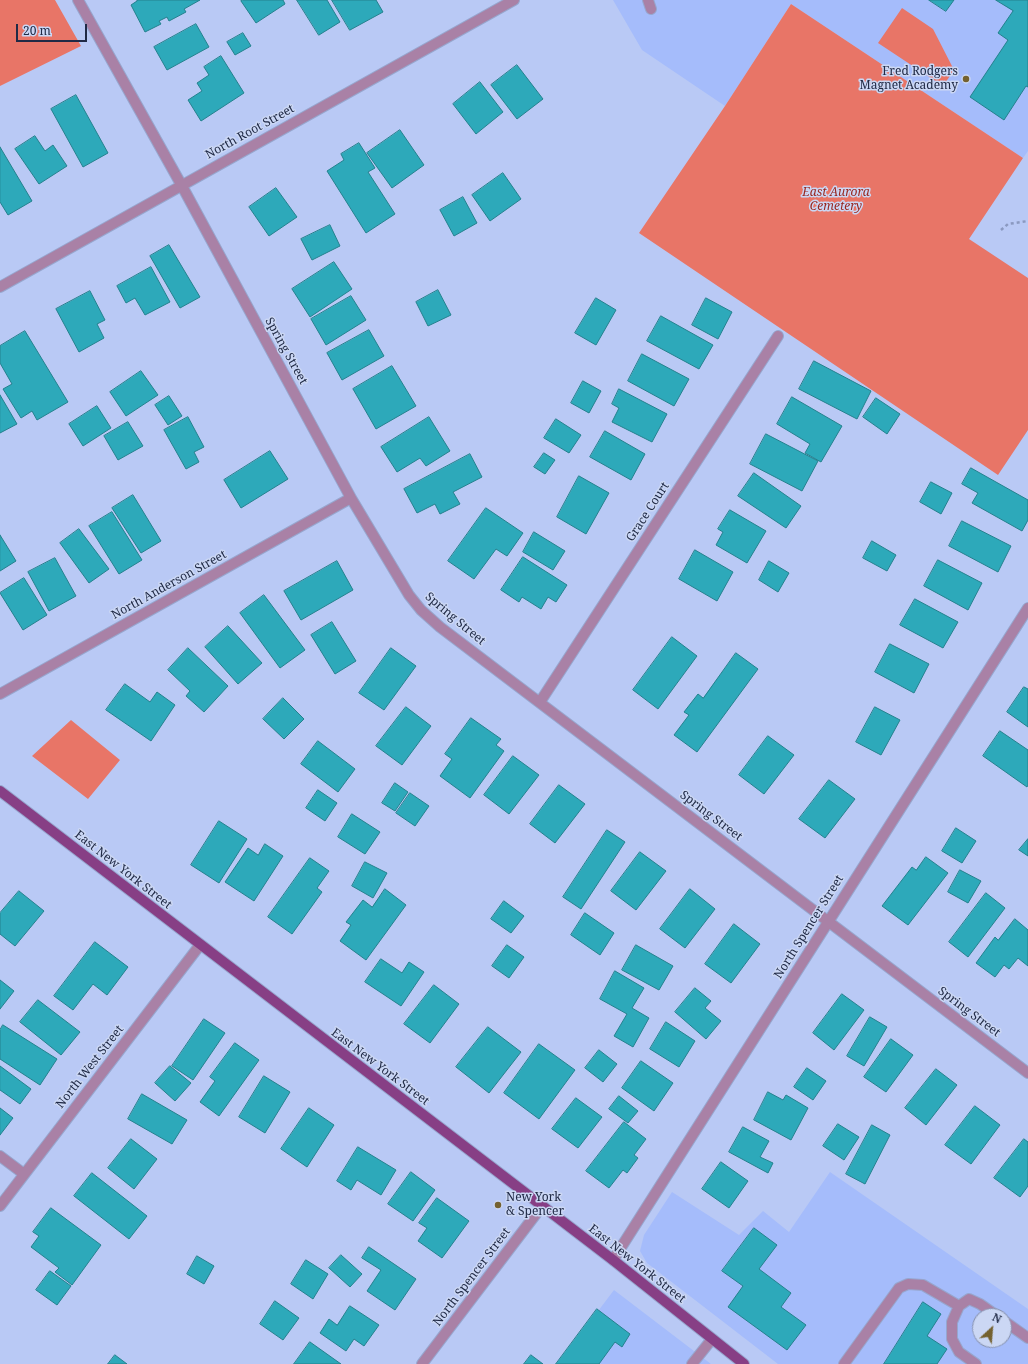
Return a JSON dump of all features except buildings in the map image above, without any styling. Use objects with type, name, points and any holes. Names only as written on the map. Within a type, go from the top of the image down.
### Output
[{"type":"main road","name":"East New York Street","points":[[0,791],[613,1260],[744,1364]]},
{"type":"street","name":"Spring Street","points":[[78,0],[182,186],[351,498],[409,595],[421,610],[1028,1073]]},
{"type":"street","name":"North Root Street","points":[[0,287],[514,0]]},
{"type":"street","name":"Grace Court","points":[[540,702],[778,336]]},
{"type":"street","name":"North Anderson Street","points":[[0,694],[351,498]]},
{"type":"street","name":"North Spencer Street","points":[[613,1260],[1028,608]]},
{"type":"street","name":"North West Street","points":[[0,1206],[200,945]]},
{"type":"street","points":[[0,1156],[24,1174]]},
{"type":"street","name":"North Spencer Street","points":[[422,1364],[542,1206]]},
{"type":"street","points":[[844,1364],[898,1288],[908,1284],[923,1285],[959,1306]]},
{"type":"street","points":[[976,1364],[959,1352],[952,1339],[952,1322],[959,1306],[969,1299],[986,1308]]},
{"type":"street","points":[[1012,1327],[1028,1338]]},
{"type":"street","points":[[692,1364],[712,1339]]},
{"type":"path","points":[[1001,230],[1008,224],[1028,221]]},
{"type":"shaded area","name":"Fred Rodgers Magnet Academy","points":[[613,0],[1028,0],[1028,151],[1023,158],[791,4],[725,106],[642,50]]},
{"type":"shaded area","points":[[830,1172],[1028,1309],[1028,1364],[778,1364],[647,1263],[640,1251],[644,1235],[672,1192],[739,1235],[763,1211],[789,1232]]},
{"type":"shaded area","points":[[614,1290],[711,1364],[558,1364]]},
{"type":"green space","points":[[0,0],[55,0],[81,46],[0,86]]},
{"type":"green space","name":"East Aurora Cemetery","points":[[791,4],[1023,158],[969,239],[1028,278],[1028,430],[998,475],[639,233],[725,106]]},
{"type":"green space","points":[[902,8],[933,29],[954,70],[943,86],[878,43]]},
{"type":"green space","points":[[71,720],[120,760],[88,799],[32,756]]},
{"type":"place","name":"Fred Rodgers Magnet Academy","points":[[966,79]]},
{"type":"place","name":"New York & Spencer","points":[[498,1205]]}]
